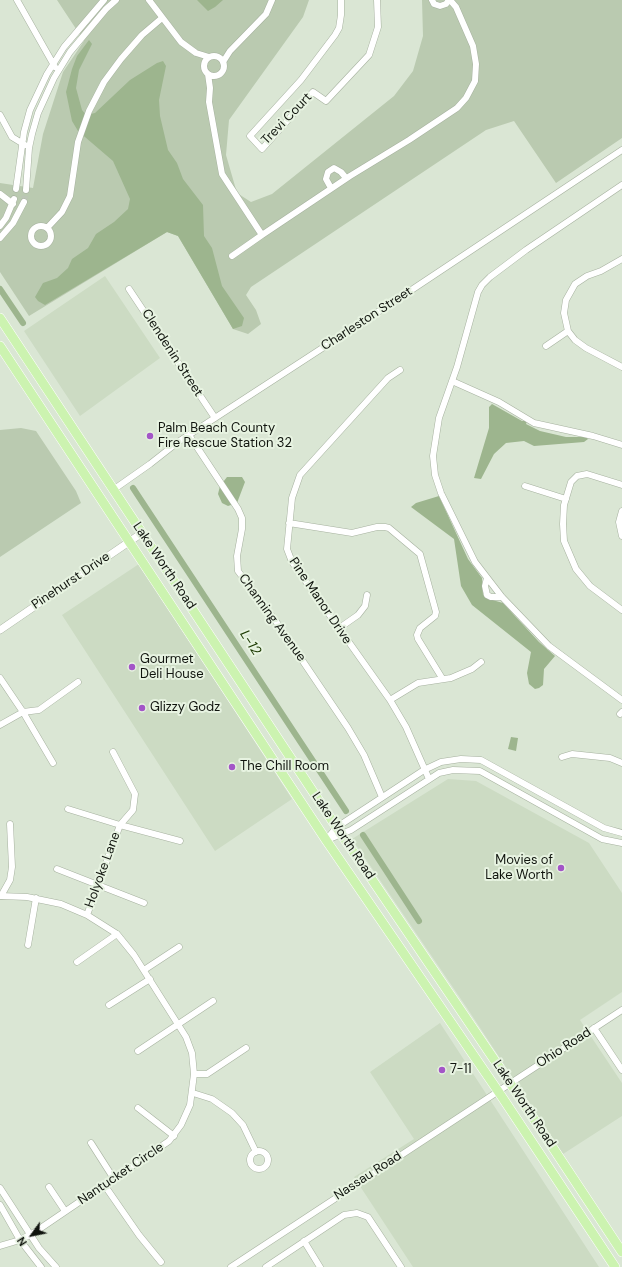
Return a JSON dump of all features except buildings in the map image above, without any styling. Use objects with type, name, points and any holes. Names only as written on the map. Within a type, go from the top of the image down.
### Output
[{"type":"main road","name":"Lake Worth Road","points":[[0,318],[342,835],[412,938],[615,1267]]},
{"type":"main road","name":"Lake Worth Road","points":[[0,346],[326,840],[505,1087],[622,1252]]},
{"type":"main road","points":[[198,644],[210,646],[225,658]]},
{"type":"main road","points":[[350,874],[378,906],[399,935],[412,938]]},
{"type":"street","points":[[17,0],[58,72]]},
{"type":"street","points":[[16,189],[22,143],[30,110],[53,64],[64,48],[104,0]]},
{"type":"street","points":[[26,190],[29,148],[38,113],[58,72],[70,52],[86,32],[116,0]]},
{"type":"street","points":[[149,0],[181,42],[196,53],[210,57],[218,57],[230,51]]},
{"type":"street","points":[[222,62],[230,51],[266,14],[272,0]]},
{"type":"street","name":"Trevi Court","points":[[341,0],[339,28],[335,35],[301,80],[250,136],[262,149],[313,92],[326,101],[369,55],[378,27],[377,0]]},
{"type":"street","points":[[232,256],[346,178],[409,140],[457,108],[466,98],[475,81],[476,64],[473,46],[456,7],[450,0],[446,4],[440,6],[434,4],[432,0]]},
{"type":"street","points":[[47,228],[62,212],[70,196],[78,142],[89,111],[104,82],[121,59],[142,35],[162,18]]},
{"type":"street","points":[[196,53],[208,74],[210,88],[209,102],[222,174],[262,235]]},
{"type":"street","points":[[204,66],[205,62],[210,57]]},
{"type":"street","points":[[210,88],[223,68],[222,62],[218,57]]},
{"type":"street","points":[[208,74],[218,75]]},
{"type":"street","points":[[0,115],[12,137],[29,148]]},
{"type":"street","name":"Charleston Street","points":[[113,490],[189,435],[622,150]]},
{"type":"street","points":[[331,188],[326,179],[328,172],[334,168],[341,172],[346,178]]},
{"type":"street","points":[[622,185],[526,250],[490,277],[482,285],[478,292],[452,381],[439,418],[434,443],[435,475],[475,562],[502,597],[549,646],[622,700]]},
{"type":"street","points":[[0,194],[13,202],[6,218],[0,226],[6,231]]},
{"type":"street","points":[[0,238],[24,202]]},
{"type":"street","points":[[622,259],[582,278],[572,288],[566,300],[564,309],[564,318],[568,331],[578,343],[622,366]]},
{"type":"street","name":"Clendenin Street","points":[[129,289],[215,418]]},
{"type":"street","points":[[546,346],[568,331]]},
{"type":"street","name":"Pine Manor Drive","points":[[400,370],[388,378],[300,475],[292,498],[288,550],[292,562],[338,629],[390,700],[406,727],[429,779]]},
{"type":"street","points":[[452,381],[499,402],[534,423],[593,436],[622,445]]},
{"type":"street","name":"Channing Avenue","points":[[189,435],[238,509],[242,518],[242,529],[237,556],[238,571],[276,620],[348,728],[364,755],[382,797]]},
{"type":"street","points":[[622,485],[587,474],[577,476],[572,482],[563,512],[564,541],[573,564],[590,586],[622,610]]},
{"type":"street","points":[[525,486],[566,499]]},
{"type":"street","points":[[622,511],[619,522],[622,536]]},
{"type":"street","points":[[290,523],[352,533],[377,527],[385,527],[389,528],[420,554],[436,612],[434,616],[420,628],[417,635],[442,678]]},
{"type":"street","name":"Pinehurst Drive","points":[[0,630],[142,533]]},
{"type":"street","points":[[487,578],[484,586],[488,595],[502,597]]},
{"type":"street","points":[[338,629],[358,615],[365,606],[367,595]]},
{"type":"street","points":[[390,700],[418,683],[442,678],[451,678],[472,669],[481,662]]},
{"type":"street","points":[[0,678],[54,763]]},
{"type":"street","points":[[0,725],[23,712],[39,710],[78,682]]},
{"type":"street","name":"Holyoke Lane","points":[[87,915],[97,884],[120,825],[133,810],[135,794],[114,752]]},
{"type":"street","points":[[562,757],[572,754],[610,758],[622,763]]},
{"type":"street","points":[[326,840],[337,827],[424,770],[441,762],[461,759],[482,760],[604,828],[622,833]]},
{"type":"street","points":[[326,840],[342,835],[439,773],[453,770],[480,770],[602,838],[622,843]]},
{"type":"street","points":[[68,809],[180,841]]},
{"type":"street","points":[[0,896],[10,880],[12,867],[10,824]]},
{"type":"street","points":[[57,868],[144,903]]},
{"type":"street","name":"Nantucket Circle","points":[[0,896],[36,898],[61,904],[87,915],[117,934],[129,948],[144,970],[178,1024],[190,1046],[194,1074],[193,1093],[185,1118],[174,1136],[161,1148],[30,1235],[20,1240],[0,1246]]},
{"type":"street","points":[[28,945],[36,898]]},
{"type":"street","points":[[77,962],[117,934]]},
{"type":"street","points":[[144,970],[179,947]]},
{"type":"street","points":[[109,1005],[150,979]]},
{"type":"street","points":[[138,1051],[213,1001]]},
{"type":"street","name":"Ohio Road","points":[[505,1087],[622,1010]]},
{"type":"street","points":[[594,1028],[622,1070]]},
{"type":"street","points":[[194,1074],[207,1074],[246,1048]]},
{"type":"street","name":"Nassau Road","points":[[231,1267],[505,1087]]},
{"type":"street","points":[[193,1093],[212,1099],[232,1113],[243,1125],[256,1152]]},
{"type":"street","points":[[138,1108],[174,1136]]},
{"type":"street","points":[[91,1144],[114,1179]]},
{"type":"street","points":[[105,1186],[121,1211],[161,1262]]},
{"type":"street","points":[[49,1187],[65,1211]]},
{"type":"street","points":[[0,1188],[30,1235],[56,1267]]},
{"type":"street","points":[[0,1205],[20,1240],[41,1267]]},
{"type":"street","points":[[266,1267],[344,1215],[352,1213],[361,1214],[368,1218],[401,1267]]},
{"type":"street","points":[[304,1241],[320,1267]]},
{"type":"shaded area","points":[[57,0],[309,0],[303,17],[229,120],[226,155],[237,193],[251,202],[272,194],[394,96],[413,71],[423,36],[422,0],[622,0],[622,138],[556,183],[514,121],[486,130],[251,287],[246,295],[256,310],[261,324],[248,334],[233,329],[178,236],[167,232],[29,316],[0,272],[0,183],[33,188],[43,134],[63,72],[84,41]]},
{"type":"shaded area","points":[[197,0],[223,0],[208,11]]},
{"type":"shaded area","points":[[89,40],[92,44],[79,70],[76,88],[82,110],[86,115],[95,113],[130,80],[157,63],[163,61],[166,66],[159,100],[160,116],[168,150],[177,163],[183,179],[203,205],[204,236],[212,248],[222,286],[244,318],[242,326],[233,329],[178,236],[167,232],[45,305],[38,301],[35,297],[43,283],[57,278],[68,268],[72,259],[88,248],[96,234],[114,222],[128,209],[130,199],[113,161],[78,131],[72,121],[66,92],[77,56]]},
{"type":"shaded area","points":[[105,276],[160,358],[80,416],[24,331]]},
{"type":"shaded area","points":[[492,404],[522,421],[527,421],[526,424],[540,431],[566,437],[586,437],[588,439],[584,442],[534,446],[524,441],[506,443],[494,454],[481,479],[474,478],[489,428],[489,407]]},
{"type":"shaded area","points":[[21,428],[36,431],[76,491],[81,503],[0,557],[0,430]]},
{"type":"shaded area","points":[[227,477],[242,477],[245,482],[237,503],[228,506],[222,503],[218,494],[220,486]]},
{"type":"shaded area","points":[[439,496],[468,559],[482,578],[483,595],[489,599],[503,603],[539,642],[555,656],[544,669],[543,685],[539,688],[535,689],[529,684],[527,673],[531,652],[472,605],[461,586],[454,539],[411,507],[416,503]]},
{"type":"shaded area","points":[[139,564],[292,799],[215,851],[62,615]]},
{"type":"shaded area","points":[[511,737],[518,738],[516,751],[508,749]]},
{"type":"shaded area","points":[[448,779],[476,781],[589,843],[622,893],[622,992],[580,1020],[622,1083],[622,1116],[563,1154],[467,1008],[352,839]]},
{"type":"shaded area","points":[[440,1023],[599,1267],[413,1267],[354,1177],[414,1139],[370,1072]]},
{"type":"waterway","name":"L-12","points":[[0,289],[23,323]]},
{"type":"waterway","name":"L-12","points":[[133,488],[346,811]]},
{"type":"waterway","name":"L-12","points":[[363,835],[419,921]]},
{"type":"tunnel","points":[[24,202],[26,190]]},
{"type":"place","name":"Palm Beach County Fire Rescue Station 32","points":[[150,436]]},
{"type":"place","name":"Gourmet Deli House","points":[[132,667]]},
{"type":"place","name":"Glizzy Godz","points":[[142,708]]},
{"type":"place","name":"The Chill Room","points":[[232,767]]},
{"type":"place","name":"Movies of Lake Worth","points":[[561,868]]},
{"type":"place","name":"7-11","points":[[442,1070]]}]
